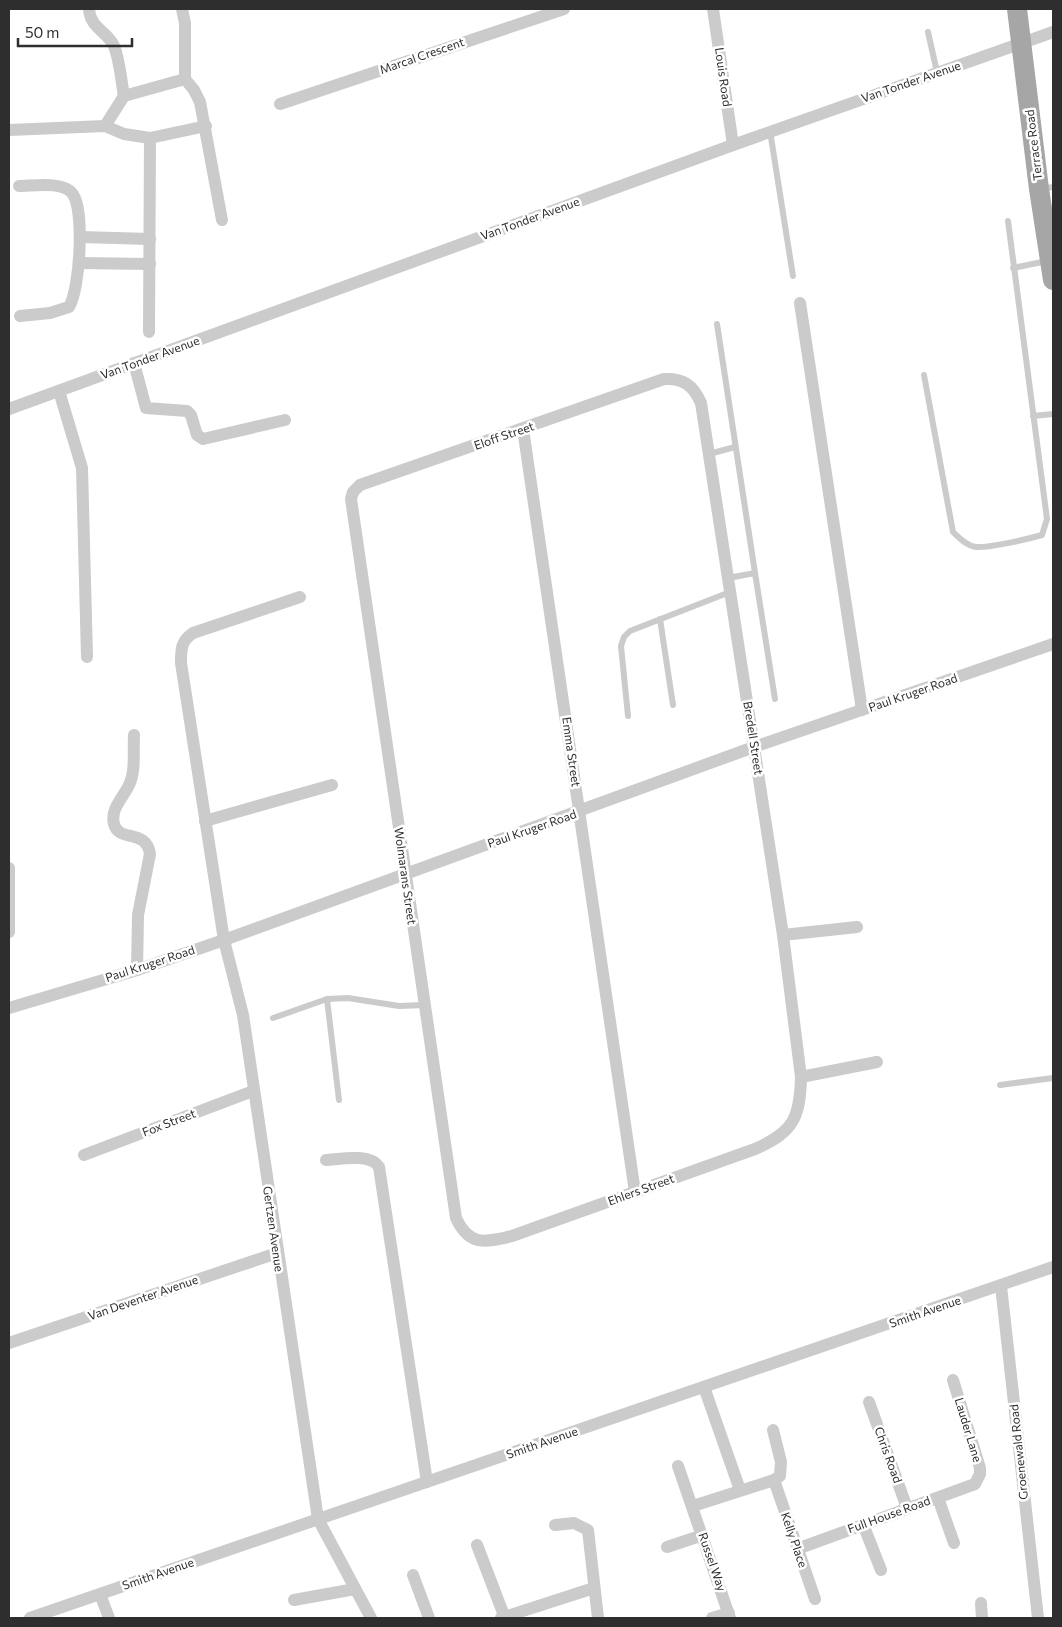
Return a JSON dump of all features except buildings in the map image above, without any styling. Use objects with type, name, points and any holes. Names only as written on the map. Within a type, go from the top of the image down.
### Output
[{"type":"main road","name":"Terrace Road","points":[[1017,9],[1046,188],[1052,270]]},
{"type":"street","points":[[89,9],[91,21],[106,35],[114,48],[124,96]]},
{"type":"street","points":[[182,9],[186,23],[185,79],[194,90],[200,102],[222,220]]},
{"type":"street","name":"Marcal Crescent","points":[[280,104],[564,9]]},
{"type":"street","name":"Louis Road","points":[[713,9],[732,145]]},
{"type":"street","name":"Van Tonder Avenue","points":[[9,409],[770,131],[1053,32]]},
{"type":"street","points":[[105,126],[124,96],[185,79]]},
{"type":"street","points":[[9,130],[105,126],[124,134],[150,138],[206,126]]},
{"type":"street","points":[[149,332],[150,138]]},
{"type":"street","points":[[19,186],[62,187],[72,193],[76,201],[80,236],[76,288],[68,307],[50,313],[20,316]]},
{"type":"street","points":[[80,236],[150,238]]},
{"type":"street","points":[[79,263],[150,264]]},
{"type":"street","points":[[800,303],[862,710]]},
{"type":"street","points":[[134,363],[146,408],[187,411],[191,415],[197,435],[203,439],[285,420]]},
{"type":"street","name":"Eloff Street","points":[[352,508],[353,492],[360,485],[524,430],[664,379],[673,379]]},
{"type":"street","name":"Bredell Street","points":[[673,379],[687,384],[698,395],[709,454],[783,936],[801,1077],[796,1114]]},
{"type":"street","points":[[59,391],[82,468],[87,657]]},
{"type":"street","name":"Emma Street","points":[[524,430],[635,1192]]},
{"type":"street","name":"Wolmarans Street","points":[[352,508],[456,1218],[462,1230],[472,1239]]},
{"type":"street","name":"Gertzen Avenue","points":[[300,597],[193,633],[184,639],[181,649],[181,663],[224,940],[243,1015],[318,1519],[371,1618]]},
{"type":"street","name":"Paul Kruger Road","points":[[9,1008],[137,970],[224,940],[580,812],[754,747],[1053,644]]},
{"type":"street","points":[[134,735],[132,774],[114,815],[114,826],[118,831],[142,838],[148,845],[150,854],[138,915],[137,970]]},
{"type":"street","points":[[205,821],[332,785]]},
{"type":"street","points":[[9,868],[9,932]]},
{"type":"street","points":[[783,936],[857,927]]},
{"type":"street","points":[[801,1077],[878,1062]]},
{"type":"street","name":"Fox Street","points":[[84,1156],[253,1091]]},
{"type":"street","name":"Ehlers Street","points":[[472,1239],[483,1242],[512,1236],[755,1149],[778,1139],[788,1129],[796,1114]]},
{"type":"street","points":[[326,1160],[368,1159],[375,1161],[379,1167],[427,1482]]},
{"type":"street","name":"Van Deventer Avenue","points":[[9,1343],[277,1253]]},
{"type":"street","name":"Smith Avenue","points":[[30,1618],[1053,1267]]},
{"type":"street","name":"Groenewald Road","points":[[1001,1286],[1038,1618]]},
{"type":"street","name":"Lauder Lane","points":[[953,1380],[980,1468],[978,1480]]},
{"type":"street","points":[[704,1387],[740,1490]]},
{"type":"street","name":"Chris Road","points":[[869,1402],[907,1508]]},
{"type":"street","points":[[693,1506],[774,1480],[780,1476],[782,1468],[773,1430]]},
{"type":"street","name":"Russel Way","points":[[678,1466],[729,1615]]},
{"type":"street","name":"Kelly Place","points":[[774,1480],[816,1600]]},
{"type":"street","name":"Full House Road","points":[[797,1549],[907,1508],[968,1488],[978,1480]]},
{"type":"street","points":[[938,1498],[954,1543]]},
{"type":"street","points":[[555,1526],[574,1523],[588,1530],[598,1618]]},
{"type":"street","points":[[863,1524],[881,1570]]},
{"type":"street","points":[[667,1547],[703,1535]]},
{"type":"street","points":[[477,1544],[504,1618],[594,1588]]},
{"type":"street","points":[[413,1575],[429,1618]]},
{"type":"street","points":[[294,1600],[354,1589]]},
{"type":"street","points":[[100,1594],[109,1618]]},
{"type":"street","points":[[981,1603],[982,1618]]},
{"type":"street","points":[[712,1618],[729,1615]]},
{"type":"lane","points":[[928,32],[937,72]]},
{"type":"lane","points":[[770,131],[793,276]]},
{"type":"lane","points":[[924,375],[953,532],[963,542],[976,547],[1029,539],[1042,535],[1047,519],[1008,221]]},
{"type":"lane","points":[[1013,268],[1052,270]]},
{"type":"lane","points":[[717,324],[775,700]]},
{"type":"lane","points":[[1033,416],[1053,414]]},
{"type":"lane","points":[[709,454],[735,447]]},
{"type":"lane","points":[[728,578],[754,573]]},
{"type":"lane","points":[[628,716],[621,646],[624,636],[630,631],[730,592]]},
{"type":"lane","points":[[660,619],[673,705]]},
{"type":"lane","points":[[273,1018],[327,999],[348,998],[399,1006],[424,1005]]},
{"type":"lane","points":[[327,999],[339,1100]]},
{"type":"lane","points":[[1000,1085],[1053,1078]]}]
